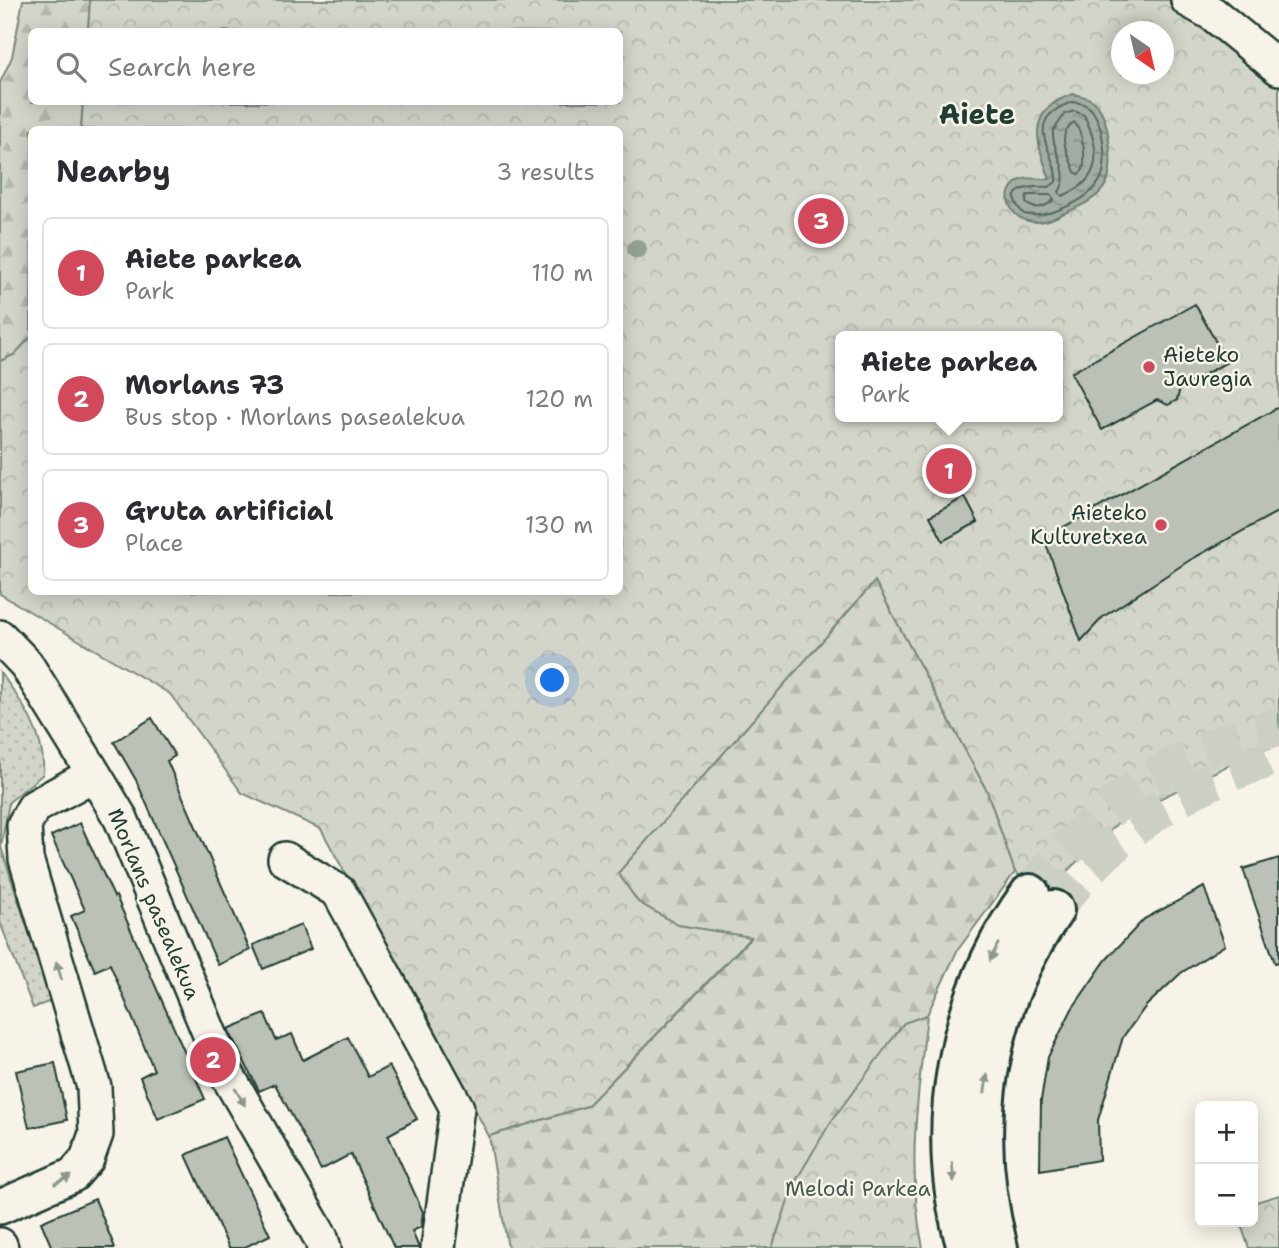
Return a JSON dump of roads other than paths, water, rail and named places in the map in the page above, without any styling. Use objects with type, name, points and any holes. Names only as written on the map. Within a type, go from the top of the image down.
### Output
[{"type":"main road","points":[[967,1248],[955,1192],[952,1154],[952,1115],[959,1058],[970,1013],[995,949],[1042,902],[1022,962],[1009,991],[990,1053],[985,1084],[982,1152],[985,1188],[998,1248]]},
{"type":"street","points":[[1188,0],[1213,14],[1279,68]]},
{"type":"street","name":"Morlans pasealekua","points":[[0,637],[26,664],[121,819],[225,1071],[321,1238],[324,1248]]},
{"type":"street","points":[[0,1207],[74,1175],[87,1159],[96,1134],[94,1087],[26,859],[24,825],[34,807],[94,774]]},
{"type":"street","points":[[285,859],[339,892],[457,1108],[438,1248]]},
{"type":"water","points":[[1073,94],[1092,100],[1105,121],[1110,155],[1109,176],[1102,190],[1085,203],[1043,221],[1029,221],[1012,210],[1009,192],[1014,184],[1024,179],[1050,179],[1038,140],[1038,129],[1047,109]]},
{"type":"tunnel","points":[[1030,894],[1079,836],[1139,787],[1206,750],[1242,736],[1279,727]]},
{"type":"tunnel","points":[[1054,910],[1100,857],[1153,814],[1213,780],[1279,756]]},
{"type":"place","name":"Gruta artificial","points":[[821,221]]},
{"type":"place","name":"Aieteko Jauregia","points":[[1149,367]]},
{"type":"place","name":"Aiete parkea","points":[[949,471]]},
{"type":"place","name":"Aieteko Kulturetxea","points":[[1161,525]]},
{"type":"place","name":"Morlans 73","points":[[213,1060]]},
{"type":"district","name":"Aiete","points":[[977,114]]},
{"type":"park label","name":"Melodi Parkea","points":[[858,1189]]}]
